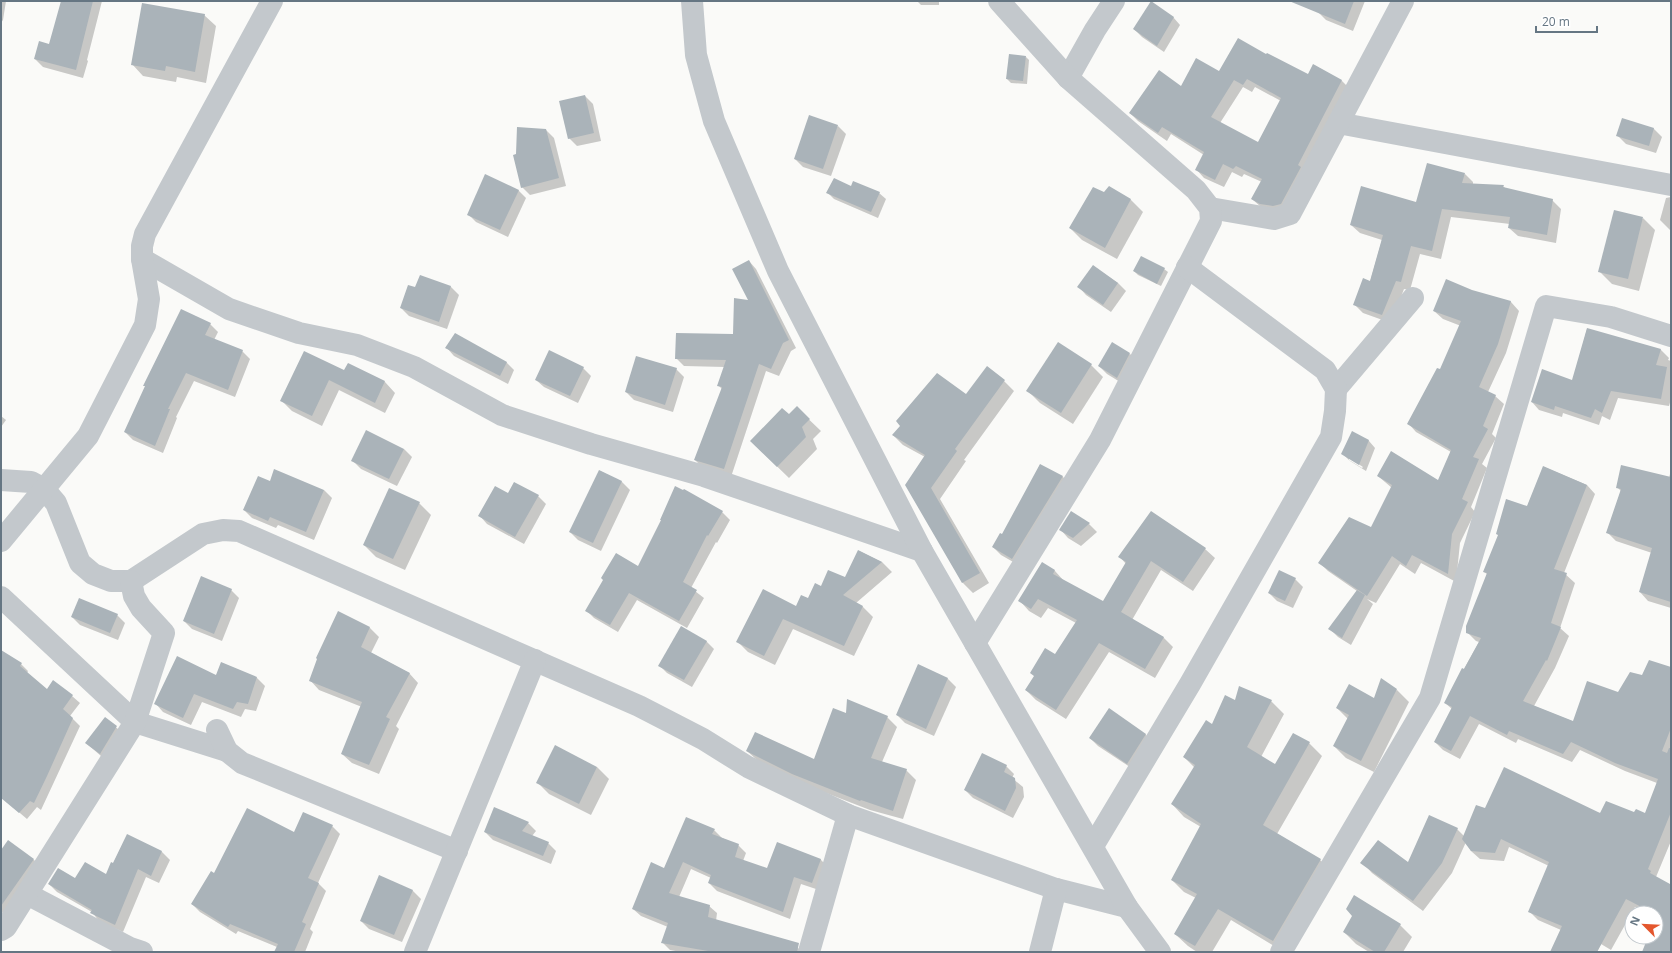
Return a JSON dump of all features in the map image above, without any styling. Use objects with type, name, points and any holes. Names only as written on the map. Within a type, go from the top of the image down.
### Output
[{"type":"street","points":[[1,541],[88,436],[145,326],[149,299],[142,259],[142,246],[145,234],[272,1]]},
{"type":"street","points":[[692,1],[696,55],[717,128],[778,271],[922,551],[1126,907],[1160,952]]},
{"type":"street","points":[[975,643],[1100,440],[1211,221],[1210,208],[1196,190],[1068,78],[999,1]]},
{"type":"street","points":[[1068,78],[1095,30],[1114,1]]},
{"type":"street","points":[[1210,208],[1274,219],[1290,214],[1403,1]]},
{"type":"street","points":[[1338,123],[1671,185]]},
{"type":"street","points":[[142,259],[229,310],[299,333],[357,345],[414,368],[502,415],[591,444],[704,476],[922,551]]},
{"type":"street","points":[[1092,846],[1190,684],[1331,437],[1335,411],[1336,389],[1325,370],[1187,267]]},
{"type":"street","points":[[149,299],[179,280]]},
{"type":"street","points":[[1336,389],[1413,298]]},
{"type":"street","points":[[1281,952],[1430,698],[1546,306],[1611,317],[1671,336]]},
{"type":"street","points":[[1,480],[31,482],[44,490],[56,503],[80,563],[93,574],[111,581],[131,581],[202,534],[223,530],[239,531],[639,706],[703,739],[748,767],[848,815],[1056,889],[1126,907]]},
{"type":"street","points":[[1,930],[6,927],[135,722],[164,634],[141,608],[134,596],[131,581]]},
{"type":"street","points":[[1,597],[135,722],[227,751],[242,763],[457,851]]},
{"type":"street","points":[[415,952],[535,660]]},
{"type":"street","points":[[217,730],[227,751]]},
{"type":"street","points":[[809,952],[848,815]]},
{"type":"street","points":[[1040,952],[1056,889]]},
{"type":"street","points":[[27,894],[130,948],[142,952]]},
{"type":"building","points":[[61,1],[93,1],[76,70],[34,59],[39,41],[49,44]]},
{"type":"building","points":[[1151,1],[1174,17],[1157,46],[1133,29]]},
{"type":"building","points":[[1289,1],[1354,1],[1345,24]]},
{"type":"building","points":[[142,3],[205,14],[195,72],[166,66],[165,71],[131,65]]},
{"type":"building","points":[[1238,38],[1266,54],[1267,53],[1308,74],[1313,64],[1342,80],[1298,165],[1301,167],[1281,204],[1273,206],[1260,204],[1251,199],[1262,179],[1236,166],[1233,169],[1223,164],[1215,180],[1195,170],[1204,152],[1162,127],[1158,133],[1129,113],[1159,70],[1181,86],[1196,58],[1219,71]],"holes":[[[1247,79],[1281,98],[1258,142],[1211,117],[1234,80],[1243,85]]]},
{"type":"building","points":[[1009,54],[1026,56],[1023,81],[1006,79]]},
{"type":"building","points":[[585,95],[594,133],[568,139],[559,101]]},
{"type":"building","points":[[809,115],[838,125],[823,169],[794,159]]},
{"type":"building","points":[[1622,118],[1654,128],[1649,146],[1616,136]]},
{"type":"building","points":[[517,127],[546,129],[559,178],[521,188],[513,155],[516,154]]},
{"type":"building","points":[[1427,163],[1465,173],[1462,183],[1504,185],[1503,187],[1553,199],[1547,235],[1508,228],[1510,217],[1442,209],[1432,251],[1411,246],[1401,282],[1396,281],[1382,315],[1353,305],[1363,278],[1370,281],[1383,235],[1350,225],[1361,186],[1416,202]]},
{"type":"building","points":[[485,174],[519,190],[500,230],[467,215]]},
{"type":"building","points":[[834,178],[851,186],[853,181],[880,192],[871,212],[826,193]]},
{"type":"building","points":[[1109,186],[1131,199],[1105,248],[1069,228],[1093,187],[1104,192]]},
{"type":"building","points":[[1614,210],[1643,217],[1628,279],[1598,272]]},
{"type":"building","points":[[1141,256],[1165,268],[1157,284],[1133,271]]},
{"type":"building","points":[[749,260],[789,340],[783,343],[771,369],[759,364],[724,469],[694,460],[722,387],[717,386],[726,360],[675,359],[676,333],[733,334],[734,298],[748,300],[732,269]]},
{"type":"building","points":[[1093,265],[1118,283],[1103,305],[1077,287]]},
{"type":"building","points":[[420,275],[451,286],[439,322],[400,308],[408,285],[415,287]]},
{"type":"building","points":[[1446,279],[1472,290],[1511,301],[1498,344],[1479,387],[1496,395],[1483,426],[1488,429],[1473,457],[1479,459],[1462,499],[1468,502],[1452,534],[1448,574],[1412,555],[1406,566],[1392,556],[1367,596],[1318,563],[1349,517],[1371,527],[1392,485],[1377,476],[1391,451],[1438,480],[1451,450],[1407,424],[1437,368],[1440,369],[1461,321],[1433,311]]},
{"type":"building","points":[[181,309],[211,323],[205,335],[243,350],[228,390],[186,373],[168,409],[170,409],[155,446],[124,432],[145,386],[143,386]]},
{"type":"building","points":[[1587,328],[1661,349],[1656,365],[1667,367],[1661,399],[1611,391],[1602,413],[1595,409],[1591,418],[1555,406],[1554,410],[1531,402],[1542,369],[1572,380]]},
{"type":"building","points":[[455,333],[507,362],[500,376],[445,348]]},
{"type":"building","points":[[1058,342],[1092,364],[1061,413],[1026,391]]},
{"type":"building","points":[[1112,342],[1130,353],[1117,378],[1098,366]]},
{"type":"building","points":[[549,350],[584,367],[570,396],[535,380]]},
{"type":"building","points":[[304,351],[344,370],[348,363],[385,381],[375,403],[329,380],[312,416],[280,401]]},
{"type":"building","points":[[636,356],[677,368],[665,405],[625,392]]},
{"type":"building","points":[[987,366],[1005,380],[955,449],[957,451],[931,488],[980,573],[962,583],[905,485],[925,455],[892,435],[900,426],[896,421],[937,373],[966,394]]},
{"type":"building","points":[[797,406],[810,419],[802,427],[806,437],[777,467],[750,441],[782,408],[789,414]]},
{"type":"building","points":[[366,430],[404,449],[389,479],[351,461]]},
{"type":"building","points":[[1352,431],[1369,440],[1359,465],[1341,454]]},
{"type":"building","points":[[1040,464],[1063,476],[1012,559],[992,547],[1000,533],[1002,534]]},
{"type":"building","points":[[1621,465],[1671,477],[1671,602],[1639,592],[1652,548],[1606,533],[1621,489],[1616,488]]},
{"type":"building","points":[[1543,466],[1587,485],[1554,569],[1567,573],[1551,623],[1561,627],[1547,661],[1546,660],[1523,701],[1573,721],[1587,681],[1618,692],[1630,672],[1642,675],[1649,660],[1671,667],[1671,728],[1662,751],[1667,753],[1669,748],[1671,748],[1671,812],[1648,869],[1651,871],[1650,873],[1670,884],[1671,882],[1671,952],[1642,952],[1645,945],[1664,945],[1664,905],[1638,905],[1626,899],[1597,952],[1550,952],[1562,926],[1528,912],[1549,862],[1501,839],[1495,853],[1471,851],[1462,839],[1476,805],[1485,808],[1504,767],[1600,813],[1606,801],[1634,812],[1636,809],[1645,813],[1658,779],[1615,763],[1571,742],[1563,754],[1509,731],[1507,735],[1470,716],[1451,751],[1434,742],[1452,707],[1444,703],[1462,668],[1464,669],[1481,638],[1466,633],[1466,626],[1487,573],[1483,572],[1498,535],[1496,534],[1506,499],[1527,506]]},
{"type":"building","points":[[274,469],[324,490],[306,532],[270,517],[268,521],[243,510],[258,476],[270,481]]},
{"type":"building","points":[[599,470],[622,481],[593,543],[569,532]]},
{"type":"building","points":[[514,482],[539,495],[515,537],[478,516],[495,486],[508,493]]},
{"type":"building","points":[[675,486],[683,490],[684,489],[723,511],[708,536],[707,535],[683,582],[697,590],[679,621],[629,593],[610,625],[585,611],[603,580],[601,578],[616,553],[638,566],[661,520]]},
{"type":"building","points":[[389,488],[420,502],[393,559],[363,545]]},
{"type":"building","points":[[1071,511],[1090,523],[1073,538],[1059,530]]},
{"type":"building","points":[[1151,511],[1206,548],[1183,582],[1151,561],[1121,612],[1164,637],[1145,669],[1099,643],[1056,710],[1025,690],[1034,676],[1030,673],[1045,648],[1055,654],[1077,620],[1038,599],[1031,609],[1018,601],[1042,562],[1055,570],[1053,574],[1103,601],[1126,562],[1118,557]]},
{"type":"building","points":[[858,550],[882,562],[843,595],[863,606],[844,646],[783,619],[764,656],[736,642],[763,589],[796,606],[801,595],[808,598],[815,583],[821,586],[828,570],[845,577]]},
{"type":"building","points":[[1279,570],[1296,578],[1285,601],[1268,593]]},
{"type":"building","points":[[201,576],[232,589],[214,634],[183,621]]},
{"type":"building","points":[[1357,590],[1365,595],[1342,638],[1328,629]]},
{"type":"building","points":[[79,598],[118,614],[110,633],[71,617]]},
{"type":"building","points":[[338,611],[370,627],[361,647],[410,673],[386,717],[390,719],[369,765],[341,754],[362,702],[309,681],[317,659],[316,658]]},
{"type":"building","points":[[681,626],[707,641],[684,680],[658,666]]},
{"type":"building","points":[[1,650],[22,663],[20,666],[47,689],[53,680],[73,695],[63,709],[73,718],[47,776],[34,803],[30,801],[19,813],[1,798]]},
{"type":"building","points":[[177,656],[216,675],[221,662],[257,677],[248,704],[237,702],[233,709],[194,694],[183,718],[154,704]]},
{"type":"building","points":[[918,664],[948,678],[926,729],[896,715]]},
{"type":"building","points":[[1381,678],[1397,689],[1361,761],[1333,746],[1349,715],[1336,708],[1349,684],[1374,698]]},
{"type":"building","points":[[1239,686],[1272,700],[1247,747],[1275,764],[1293,733],[1310,742],[1263,825],[1321,859],[1273,941],[1218,909],[1195,946],[1174,934],[1197,894],[1171,880],[1201,824],[1171,804],[1195,765],[1183,757],[1206,720],[1212,724],[1225,695],[1235,700]]},
{"type":"building","points":[[847,699],[888,716],[871,758],[907,769],[893,811],[861,800],[860,801],[792,774],[746,751],[755,732],[814,759],[833,708],[846,713]]},
{"type":"building","points":[[1109,708],[1146,734],[1127,764],[1089,738]]},
{"type":"building","points":[[105,717],[117,726],[100,754],[85,743]]},
{"type":"building","points":[[555,745],[597,767],[579,804],[536,783]]},
{"type":"building","points":[[982,753],[1007,765],[1004,772],[1015,778],[1016,788],[1005,811],[964,790]]},
{"type":"building","points":[[494,807],[529,822],[522,831],[549,842],[543,856],[484,832]]},
{"type":"building","points":[[247,808],[294,832],[303,812],[333,825],[308,878],[319,883],[302,922],[306,924],[294,952],[274,952],[278,944],[230,924],[228,927],[191,904],[211,871],[214,873]]},
{"type":"building","points":[[1429,815],[1458,828],[1442,863],[1413,901],[1360,863],[1378,840],[1408,862]]},
{"type":"building","points":[[686,817],[715,829],[712,834],[739,844],[735,857],[767,868],[777,842],[821,859],[812,883],[794,877],[783,912],[708,883],[711,875],[683,862],[669,893],[710,905],[708,917],[799,943],[797,952],[714,952],[661,943],[668,923],[632,909],[651,862],[664,868]]},
{"type":"building","points":[[127,834],[162,851],[151,876],[138,869],[115,925],[90,913],[92,910],[48,884],[58,868],[75,878],[85,862],[106,874]]},
{"type":"building","points":[[8,840],[34,859],[1,906],[1,850]]},
{"type":"building","points":[[379,875],[413,890],[394,935],[360,921]]},
{"type":"building","points":[[1354,895],[1401,924],[1384,952],[1375,952],[1343,932],[1352,916],[1346,909]]}]
